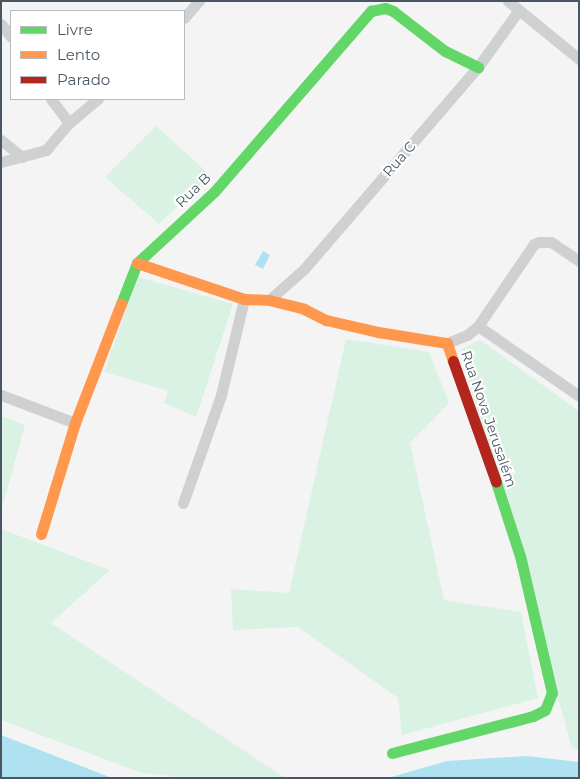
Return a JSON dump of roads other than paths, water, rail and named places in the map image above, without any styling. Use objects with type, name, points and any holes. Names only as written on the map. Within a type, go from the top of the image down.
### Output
[{"type":"street","points":[[185,17],[199,1]]},
{"type":"street","points":[[508,1],[579,59]]},
{"type":"street","name":"Rua B","points":[[41,534],[75,423],[136,263],[214,192],[275,124],[371,11],[385,8],[393,12],[445,51],[478,67]]},
{"type":"street","name":"Rua C","points":[[269,300],[304,269],[478,67],[519,10]]},
{"type":"street","points":[[1,24],[10,36]]},
{"type":"street","points":[[52,100],[69,123]]},
{"type":"street","points":[[1,162],[46,150],[69,123],[97,100]]},
{"type":"street","points":[[1,140],[22,156]]},
{"type":"street","points":[[447,343],[467,335],[478,326],[534,244],[551,242],[579,261]]},
{"type":"street","name":"Rua Nova Jerusalém","points":[[136,263],[244,299],[269,300],[304,309],[326,320],[378,332],[447,343],[490,462],[520,556],[550,680],[550,701],[545,710],[533,716],[392,753]]},
{"type":"street","points":[[183,503],[221,395],[244,299]]},
{"type":"street","points":[[478,326],[579,396]]},
{"type":"street","points":[[1,395],[75,423]]},
{"type":"water","points":[[263,251],[270,255],[263,269],[255,265]]},
{"type":"water","points":[[1,735],[112,778],[1,778]]},
{"type":"water","points":[[527,756],[579,762],[579,778],[388,778],[447,761]]}]
